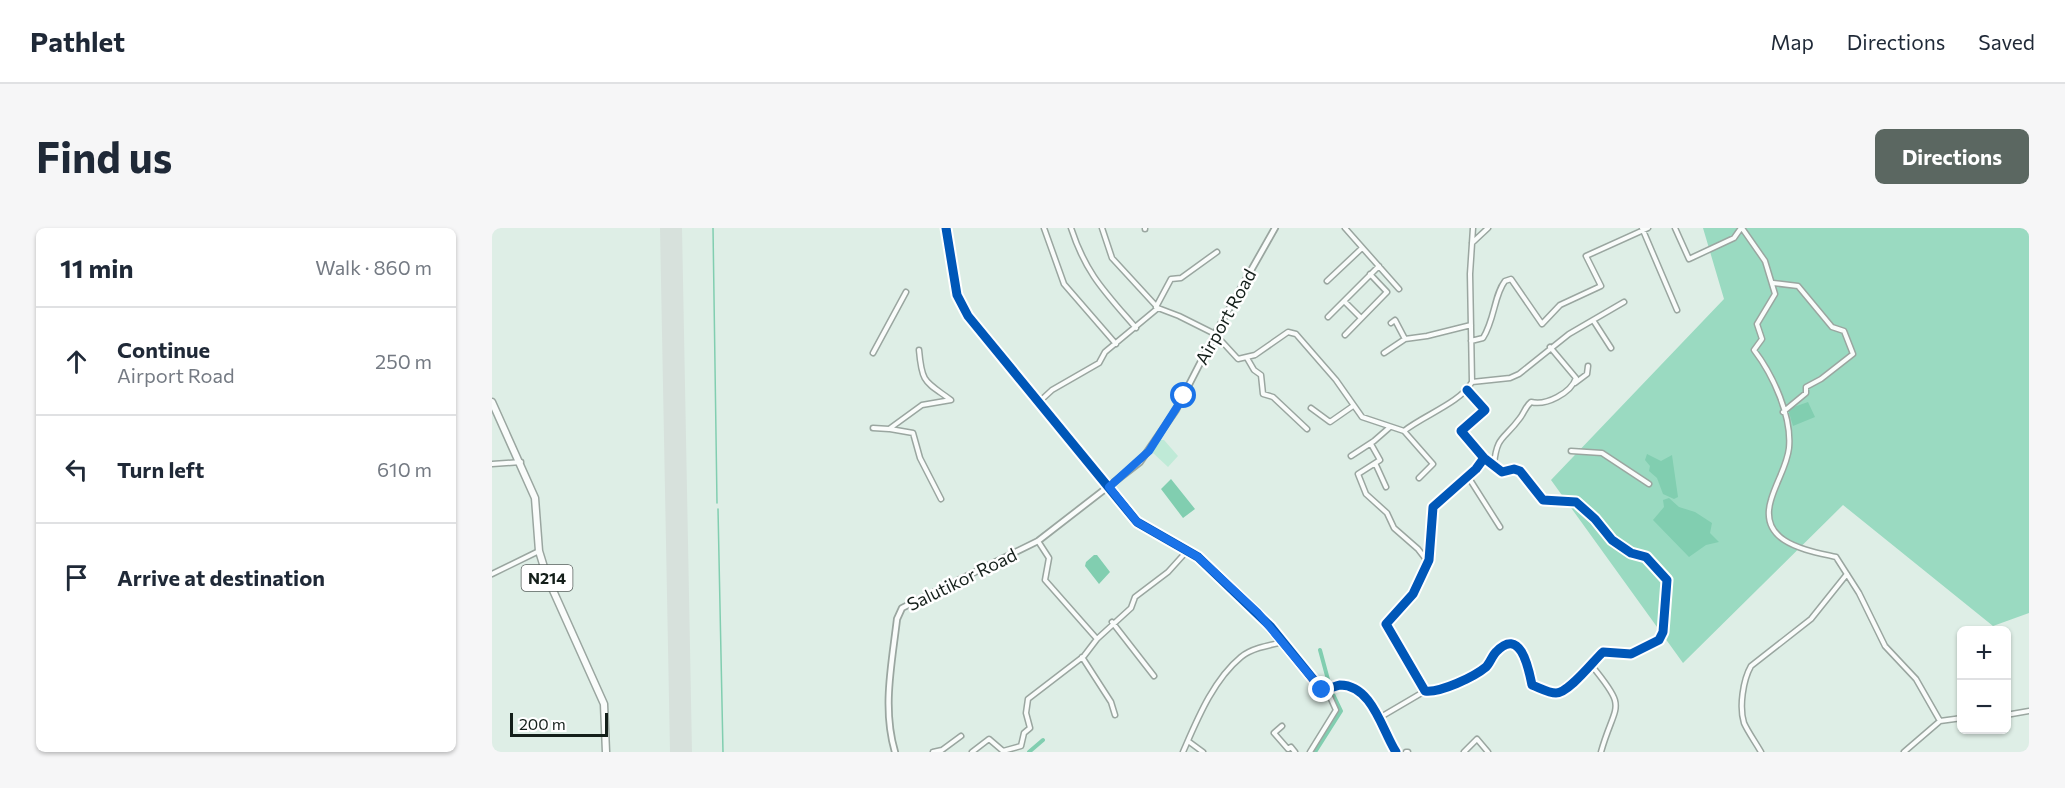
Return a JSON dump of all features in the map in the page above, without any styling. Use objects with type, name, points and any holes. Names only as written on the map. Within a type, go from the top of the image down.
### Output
[{"type":"highway","name":"N214","points":[[492,402],[521,462],[537,507],[539,551],[547,577],[604,704],[606,752]]},
{"type":"main road","name":"Airport Road","points":[[1109,487],[1140,462],[1153,446],[1176,410],[1215,334],[1275,228]]},
{"type":"main road","name":"Salutikor Road","points":[[895,752],[888,723],[888,705],[897,619],[902,608],[1038,541],[1109,487]]},
{"type":"street","points":[[946,228],[957,295],[968,316],[1137,522],[1198,557],[1284,642],[1322,690],[1338,685],[1354,689],[1369,702],[1396,752]]},
{"type":"street","points":[[1044,228],[1064,284],[1116,344]]},
{"type":"street","points":[[1071,228],[1081,258],[1091,276],[1136,328]]},
{"type":"street","points":[[1101,228],[1112,258],[1157,308],[1215,334],[1238,359],[1247,358],[1264,350],[1288,332],[1296,334],[1336,380],[1362,417],[1404,431],[1433,464],[1419,478]]},
{"type":"street","points":[[1345,228],[1399,289]]},
{"type":"street","points":[[1404,431],[1421,417],[1467,390],[1472,382],[1473,228]]},
{"type":"street","points":[[1472,243],[1488,228]]},
{"type":"street","points":[[1675,228],[1689,260],[1734,238],[1742,228],[1766,261],[1774,294],[1757,324],[1762,339],[1754,350],[1766,366],[1779,394],[1789,447],[1770,502],[1772,527],[1776,536],[1792,545],[1836,556],[1885,646],[1916,679],[1940,721]]},
{"type":"street","points":[[1471,341],[1484,338],[1491,324],[1497,297],[1505,281],[1511,279],[1542,324],[1560,305],[1600,286],[1586,256],[1644,229],[1677,310]]},
{"type":"street","points":[[1327,281],[1362,248]]},
{"type":"street","points":[[1039,402],[1052,390],[1099,363],[1105,352],[1157,308],[1172,279],[1180,278],[1217,252]]},
{"type":"street","points":[[1328,317],[1379,266]]},
{"type":"street","points":[[1345,335],[1387,292],[1370,274]]},
{"type":"street","points":[[1773,283],[1798,286],[1832,327],[1844,331],[1853,350],[1852,354],[1821,379],[1806,387],[1806,393],[1783,412]]},
{"type":"street","points":[[873,353],[906,292]]},
{"type":"street","points":[[1344,301],[1362,318]]},
{"type":"street","points":[[1472,382],[1510,378],[1540,359],[1550,347],[1624,302]]},
{"type":"street","points":[[1391,323],[1395,320],[1405,339]]},
{"type":"street","points":[[1593,320],[1611,348]]},
{"type":"street","points":[[1384,353],[1405,339],[1471,326]]},
{"type":"street","points":[[1550,347],[1576,378],[1574,384]]},
{"type":"street","points":[[889,429],[922,405],[951,400],[925,382],[921,375],[920,350]]},
{"type":"street","points":[[1247,358],[1254,370],[1261,375],[1263,394],[1273,397],[1307,429]]},
{"type":"street","points":[[1494,465],[1497,441],[1521,417],[1527,405],[1531,402],[1537,404],[1548,401],[1587,374],[1588,366]]},
{"type":"street","points":[[1379,718],[1425,691],[1444,689],[1487,667],[1495,652],[1509,645],[1516,646],[1528,659],[1532,685],[1554,693],[1561,692],[1592,666],[1603,652],[1631,654],[1659,640],[1663,632],[1666,577],[1646,557],[1631,553],[1612,540],[1595,519],[1576,502],[1543,500],[1520,471],[1514,469],[1502,471],[1484,458],[1461,431],[1485,410],[1467,390]]},
{"type":"street","points":[[1311,408],[1330,422],[1353,406]]},
{"type":"street","points":[[1351,456],[1371,444],[1390,426]]},
{"type":"street","points":[[873,428],[913,433],[920,458],[941,500]]},
{"type":"street","points":[[1371,444],[1380,460],[1376,465],[1358,474],[1366,494],[1387,513],[1394,528],[1418,549],[1428,562]]},
{"type":"street","points":[[1571,451],[1602,453],[1649,484]]},
{"type":"street","points":[[1425,691],[1386,624],[1413,594],[1428,562],[1432,541],[1431,510],[1484,458]]},
{"type":"street","points":[[492,464],[521,462]]},
{"type":"street","points":[[1376,465],[1386,487]]},
{"type":"street","points":[[1467,475],[1500,527]]},
{"type":"street","points":[[1038,541],[1049,558],[1045,580],[1097,639]]},
{"type":"street","points":[[492,574],[539,551]]},
{"type":"street","points":[[972,752],[989,739],[1003,751],[1022,746],[1024,733],[1030,728],[1026,713],[1028,699],[1082,657],[1112,622],[1131,608],[1135,597],[1168,572],[1187,551]]},
{"type":"street","points":[[1761,752],[1743,716],[1746,676],[1749,669],[1811,619],[1847,574]]},
{"type":"street","points":[[1112,622],[1154,676]]},
{"type":"street","points":[[1184,752],[1192,729],[1223,676],[1242,656],[1263,647],[1284,642]]},
{"type":"street","points":[[1082,657],[1111,702],[1114,715]]},
{"type":"street","points":[[1592,666],[1613,692],[1617,710],[1601,752]]},
{"type":"street","points":[[1310,752],[1336,710],[1327,690]]},
{"type":"street","points":[[2011,714],[2029,711]]},
{"type":"street","points":[[1904,752],[1940,721],[1957,718]]},
{"type":"street","points":[[1282,726],[1274,733],[1286,751],[1291,747],[1295,752]]},
{"type":"street","points":[[933,752],[942,750],[961,736]]},
{"type":"street","points":[[1464,752],[1477,739],[1488,752]]},
{"type":"street","points":[[1188,741],[1203,752]]},
{"type":"shaded area","points":[[1703,228],[2029,228],[2029,613],[1993,626],[1843,505],[1683,663],[1551,480],[1724,299]]},
{"type":"shaded area","points":[[1808,402],[1815,417],[1793,426],[1788,409]]},
{"type":"shaded area","points":[[1159,440],[1164,440],[1178,456],[1168,467],[1152,452]]},
{"type":"shaded area","points":[[1647,454],[1661,461],[1672,455],[1678,497],[1674,499],[1663,494],[1657,478],[1649,471],[1650,466],[1645,460]]},
{"type":"shaded area","points":[[1171,479],[1195,509],[1183,518],[1161,489]]},
{"type":"shaded area","points":[[1669,498],[1679,507],[1695,512],[1712,523],[1710,533],[1719,542],[1706,545],[1689,557],[1653,520],[1664,507],[1663,500]]},
{"type":"shaded area","points":[[1094,555],[1097,555],[1110,572],[1099,584],[1085,566]]},
{"type":"waterway","points":[[713,228],[717,503]]},
{"type":"waterway","points":[[718,509],[723,752]]},
{"type":"waterway","points":[[1320,650],[1330,687]]},
{"type":"waterway","points":[[1315,752],[1341,711],[1331,690]]},
{"type":"waterway","points":[[1029,752],[1043,740]]},
{"type":"runway","points":[[671,228],[681,752]]},
{"type":"cycle path","points":[[946,228],[957,295],[968,316],[1137,522],[1198,557],[1271,627],[1322,690],[1340,685],[1360,692],[1375,710],[1396,752]]},
{"type":"cycle path","points":[[1467,390],[1485,410],[1461,431],[1484,458],[1476,469],[1433,507],[1429,560],[1413,594],[1386,624],[1425,691],[1448,687],[1474,675],[1486,667],[1496,652],[1505,645],[1512,644],[1518,647],[1526,661],[1532,685],[1547,691],[1561,692],[1568,688],[1603,652],[1631,654],[1659,640],[1663,632],[1667,580],[1646,557],[1631,553],[1612,540],[1595,519],[1576,502],[1543,500],[1520,471],[1514,469],[1502,472],[1484,458]]},
{"type":"route","points":[[1184,396],[1169,422],[1140,462],[1109,487],[1137,522],[1150,532],[1198,557],[1258,613],[1322,690]]}]
